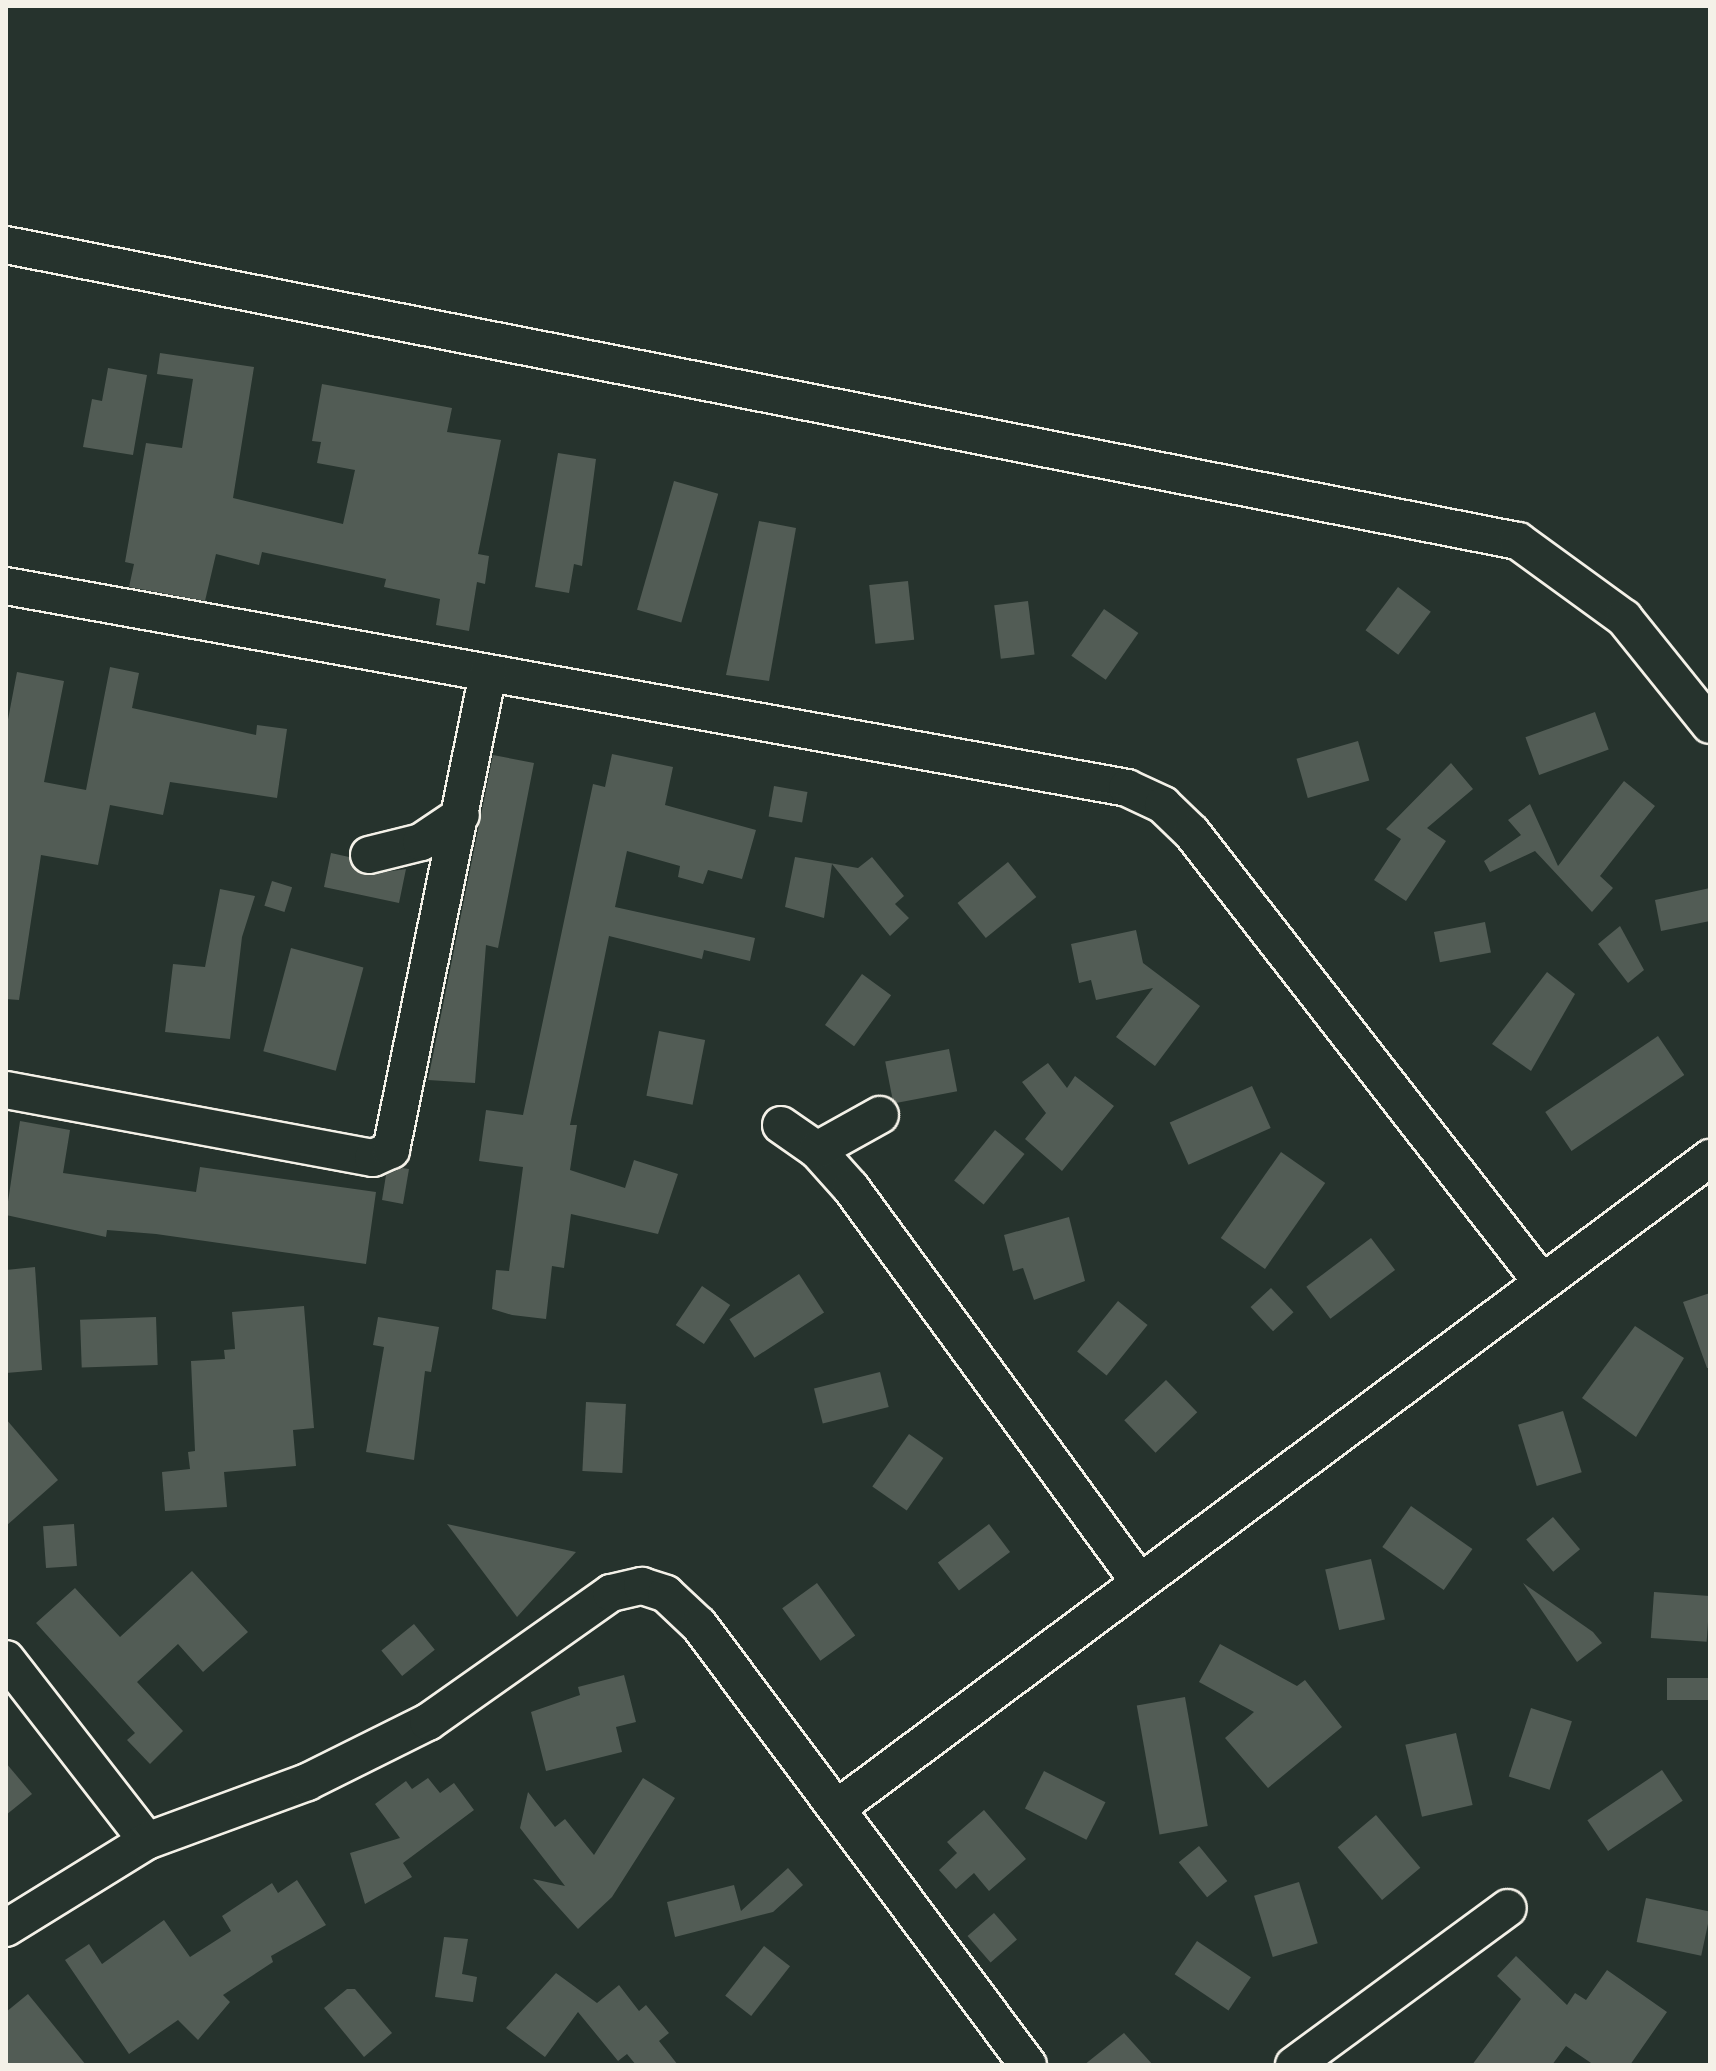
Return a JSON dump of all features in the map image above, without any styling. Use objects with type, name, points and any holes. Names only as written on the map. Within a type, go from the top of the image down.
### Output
[{"type":"street","points":[[6,245],[1518,541],[1624,618],[1710,725]]},
{"type":"street","points":[[6,586],[1127,788],[1163,805],[1192,833],[1541,1281]]},
{"type":"street","points":[[6,1090],[382,1156],[396,1141],[488,674]]},
{"type":"street","points":[[369,855],[421,842],[461,815]]},
{"type":"street","points":[[817,1150],[880,1115]]},
{"type":"street","points":[[781,1125],[817,1150],[1138,1580]]},
{"type":"street","points":[[840,1806],[1138,1580],[1710,1158]]},
{"type":"street","points":[[6,1928],[147,1841],[361,1757],[428,1722],[611,1593],[642,1586],[685,1609],[840,1806],[1028,2065]]},
{"type":"street","points":[[6,1659],[147,1841]]},
{"type":"street","points":[[1294,2065],[1508,1908]]},
{"type":"building","points":[[160,353],[254,367],[233,498],[343,524],[355,470],[317,463],[321,442],[312,441],[322,384],[452,408],[447,432],[501,440],[478,554],[489,556],[485,584],[477,582],[469,631],[436,625],[440,599],[384,587],[386,579],[262,552],[259,565],[216,554],[205,601],[129,587],[134,564],[125,562],[146,443],[182,448],[193,379],[157,374]]},
{"type":"building","points":[[108,368],[147,375],[133,455],[83,447],[92,399],[102,401]]},
{"type":"building","points":[[558,453],[596,459],[582,566],[574,564],[569,593],[535,587]]},
{"type":"building","points":[[674,481],[718,494],[681,622],[637,610]]},
{"type":"building","points":[[759,521],[796,528],[769,681],[726,675]]},
{"type":"building","points":[[908,581],[914,640],[875,644],[869,585]]},
{"type":"building","points":[[1398,587],[1431,612],[1398,655],[1366,630]]},
{"type":"building","points":[[1028,601],[1035,655],[1001,659],[994,605]]},
{"type":"building","points":[[1104,609],[1138,633],[1106,680],[1071,656]]},
{"type":"building","points":[[110,667],[139,673],[132,708],[256,735],[257,725],[287,729],[277,798],[170,782],[163,815],[110,805],[98,865],[41,855],[19,1000],[6,999],[6,730],[17,672],[64,681],[44,782],[86,790]]},
{"type":"building","points":[[1595,712],[1609,750],[1539,775],[1525,737]]},
{"type":"building","points":[[1358,741],[1369,780],[1308,798],[1296,759]]},
{"type":"building","points":[[612,754],[673,767],[665,805],[756,830],[742,879],[708,870],[703,884],[678,877],[680,866],[627,851],[615,907],[755,938],[750,961],[704,950],[702,959],[609,936],[570,1125],[577,1125],[570,1170],[625,1188],[634,1160],[678,1174],[658,1234],[571,1214],[564,1268],[552,1266],[546,1319],[512,1315],[492,1309],[496,1270],[509,1271],[523,1167],[479,1161],[486,1110],[523,1115],[593,784],[605,787]]},
{"type":"building","points":[[493,755],[534,763],[498,948],[486,945],[475,1083],[428,1080]]},
{"type":"building","points":[[1451,763],[1473,789],[1427,828],[1446,841],[1406,901],[1374,880],[1401,839],[1386,829]]},
{"type":"building","points":[[1624,781],[1655,806],[1600,876],[1613,888],[1592,912],[1535,851],[1490,872],[1484,861],[1521,835],[1508,820],[1530,804],[1558,866]]},
{"type":"building","points":[[774,786],[807,792],[802,822],[769,817]]},
{"type":"building","points":[[331,853],[349,857],[364,875],[406,869],[399,903],[324,887]]},
{"type":"building","points":[[795,857],[858,868],[872,857],[904,896],[895,904],[909,918],[890,936],[832,864],[824,918],[785,907]]},
{"type":"building","points":[[1008,862],[1036,897],[986,938],[957,903]]},
{"type":"building","points":[[272,881],[292,887],[284,912],[264,906]]},
{"type":"building","points":[[1710,888],[1710,921],[1661,931],[1655,900]]},
{"type":"building","points":[[220,889],[255,896],[242,937],[230,1039],[165,1032],[173,964],[205,967]]},
{"type":"building","points":[[1485,922],[1491,952],[1440,962],[1434,932]]},
{"type":"building","points":[[1620,926],[1644,970],[1628,983],[1598,944]]},
{"type":"building","points":[[1136,930],[1143,963],[1200,1006],[1155,1066],[1116,1037],[1153,988],[1096,1000],[1091,980],[1079,983],[1071,944]]},
{"type":"building","points":[[291,948],[363,967],[336,1071],[263,1051]]},
{"type":"building","points":[[1547,972],[1575,994],[1531,1071],[1492,1044]]},
{"type":"building","points":[[862,974],[891,995],[854,1046],[825,1025]]},
{"type":"building","points":[[659,1031],[705,1040],[693,1105],[646,1096]]},
{"type":"building","points":[[1658,1036],[1684,1075],[1572,1151],[1545,1112]]},
{"type":"building","points":[[949,1049],[957,1091],[893,1104],[885,1061]]},
{"type":"building","points":[[1048,1063],[1067,1088],[1075,1076],[1114,1106],[1062,1171],[1025,1139],[1046,1113],[1022,1082]]},
{"type":"building","points":[[1252,1086],[1271,1128],[1188,1165],[1170,1123]]},
{"type":"building","points":[[20,1121],[70,1130],[63,1173],[196,1192],[200,1167],[376,1192],[366,1264],[156,1234],[107,1230],[106,1237],[6,1215]]},
{"type":"building","points":[[995,1130],[1025,1154],[984,1204],[954,1181]]},
{"type":"building","points":[[1281,1152],[1325,1183],[1265,1269],[1221,1238]]},
{"type":"building","points":[[402,1168],[409,1169],[403,1204],[382,1200],[386,1175]]},
{"type":"building","points":[[1069,1217],[1085,1281],[1034,1300],[1023,1268],[1013,1271],[1004,1235]]},
{"type":"building","points":[[1371,1238],[1395,1270],[1330,1319],[1306,1287]]},
{"type":"building","points":[[35,1267],[42,1370],[6,1373],[6,1270]]},
{"type":"building","points":[[799,1274],[824,1313],[754,1358],[729,1319]]},
{"type":"building","points":[[702,1286],[730,1305],[704,1344],[676,1325]]},
{"type":"building","points":[[1271,1288],[1294,1312],[1273,1331],[1251,1307]]},
{"type":"building","points":[[1710,1293],[1710,1368],[1707,1368],[1683,1302]]},
{"type":"building","points":[[1118,1301],[1148,1325],[1107,1375],[1077,1352]]},
{"type":"building","points":[[304,1306],[314,1428],[293,1430],[296,1466],[224,1472],[227,1507],[165,1511],[162,1472],[190,1469],[188,1452],[195,1451],[191,1361],[225,1359],[224,1350],[235,1349],[232,1312]]},
{"type":"building","points":[[156,1317],[158,1365],[82,1368],[80,1320]]},
{"type":"building","points":[[378,1317],[439,1327],[431,1372],[425,1371],[414,1460],[366,1452],[384,1347],[373,1345]]},
{"type":"building","points":[[1635,1326],[1684,1358],[1636,1437],[1582,1398]]},
{"type":"building","points":[[880,1372],[889,1407],[823,1423],[814,1388]]},
{"type":"building","points":[[1166,1380],[1197,1412],[1156,1453],[1124,1420]]},
{"type":"building","points":[[586,1402],[626,1404],[622,1473],[582,1471]]},
{"type":"building","points":[[1563,1411],[1582,1472],[1537,1486],[1518,1425]]},
{"type":"building","points":[[6,1419],[58,1480],[6,1526]]},
{"type":"building","points":[[909,1434],[943,1458],[907,1511],[872,1486]]},
{"type":"building","points":[[1411,1506],[1472,1549],[1444,1590],[1382,1547]]},
{"type":"building","points":[[1553,1517],[1580,1549],[1553,1572],[1526,1539]]},
{"type":"building","points":[[74,1524],[77,1566],[46,1568],[43,1526]]},
{"type":"building","points":[[447,1524],[576,1552],[517,1617]]},
{"type":"building","points":[[989,1524],[1010,1552],[959,1590],[938,1563]]},
{"type":"building","points":[[1371,1559],[1385,1619],[1339,1630],[1325,1570]]},
{"type":"building","points":[[192,1571],[248,1632],[203,1672],[178,1644],[137,1682],[183,1731],[150,1764],[127,1740],[135,1733],[36,1623],[75,1588],[120,1637]]},
{"type":"building","points":[[817,1583],[855,1636],[820,1661],[782,1608]]},
{"type":"building","points":[[1523,1583],[1593,1632],[1602,1643],[1577,1662]]},
{"type":"building","points":[[1654,1592],[1710,1596],[1707,1642],[1651,1638]]},
{"type":"building","points":[[414,1624],[435,1650],[402,1676],[381,1650]]},
{"type":"building","points":[[1220,1644],[1297,1686],[1305,1680],[1342,1727],[1268,1788],[1225,1738],[1254,1712],[1199,1682]]},
{"type":"building","points":[[624,1675],[636,1722],[616,1727],[622,1752],[546,1771],[531,1712],[580,1695],[578,1687]]},
{"type":"building","points":[[1667,1678],[1710,1678],[1710,1700],[1667,1700]]},
{"type":"building","points":[[1185,1697],[1208,1826],[1159,1835],[1137,1706]]},
{"type":"building","points":[[1531,1708],[1572,1721],[1550,1790],[1509,1776]]},
{"type":"building","points":[[1456,1733],[1473,1805],[1422,1817],[1405,1745]]},
{"type":"building","points":[[6,1763],[32,1794],[6,1815]]},
{"type":"building","points":[[1662,1770],[1683,1801],[1608,1851],[1587,1820]]},
{"type":"building","points":[[1044,1771],[1105,1802],[1086,1840],[1025,1808]]},
{"type":"building","points":[[428,1778],[440,1793],[454,1783],[474,1810],[403,1863],[412,1877],[365,1904],[350,1853],[400,1838],[375,1804],[406,1781],[412,1789]]},
{"type":"building","points":[[643,1778],[675,1798],[612,1897],[578,1929],[533,1879],[565,1886],[520,1828],[528,1792],[555,1827],[565,1819],[594,1855]]},
{"type":"building","points":[[984,1810],[1026,1859],[989,1891],[974,1873],[956,1889],[939,1870],[957,1853],[947,1842]]},
{"type":"building","points":[[1376,1815],[1420,1868],[1382,1900],[1338,1847]]},
{"type":"building","points":[[1199,1846],[1227,1881],[1207,1897],[1179,1862]]},
{"type":"building","points":[[788,1868],[803,1885],[773,1912],[675,1937],[667,1902],[734,1885],[741,1911]]},
{"type":"building","points":[[297,1880],[326,1925],[271,1956],[273,1962],[223,1995],[230,2002],[198,2040],[178,2020],[129,2054],[65,1960],[89,1944],[102,1964],[164,1920],[190,1957],[231,1931],[222,1916],[272,1883],[278,1893]]},
{"type":"building","points":[[1299,1882],[1318,1943],[1273,1957],[1254,1896]]},
{"type":"building","points":[[1646,1898],[1710,1912],[1701,1956],[1637,1942]]},
{"type":"building","points":[[994,1913],[1017,1939],[991,1962],[968,1936]]},
{"type":"building","points":[[444,1937],[468,1939],[462,1974],[477,1977],[473,2002],[435,1997]]},
{"type":"building","points":[[1197,1941],[1251,1977],[1229,2011],[1175,1974]]},
{"type":"building","points":[[764,1946],[790,1966],[751,2016],[725,1996]]},
{"type":"building","points":[[1516,1956],[1567,2005],[1575,1993],[1586,2000],[1607,1970],[1667,2012],[1630,2065],[1594,2065],[1566,2046],[1552,2065],[1472,2065],[1521,1999],[1497,1976]]},
{"type":"building","points":[[556,1973],[597,2003],[619,1985],[639,2011],[646,2005],[669,2033],[659,2041],[678,2065],[636,2065],[627,2054],[618,2061],[578,2012],[545,2057],[506,2028]]},
{"type":"building","points":[[347,1989],[355,1989],[392,2033],[364,2057],[324,2008]]},
{"type":"building","points":[[28,1994],[86,2065],[6,2065],[6,2012]]},
{"type":"building","points":[[1124,2033],[1153,2065],[1084,2065]]}]
